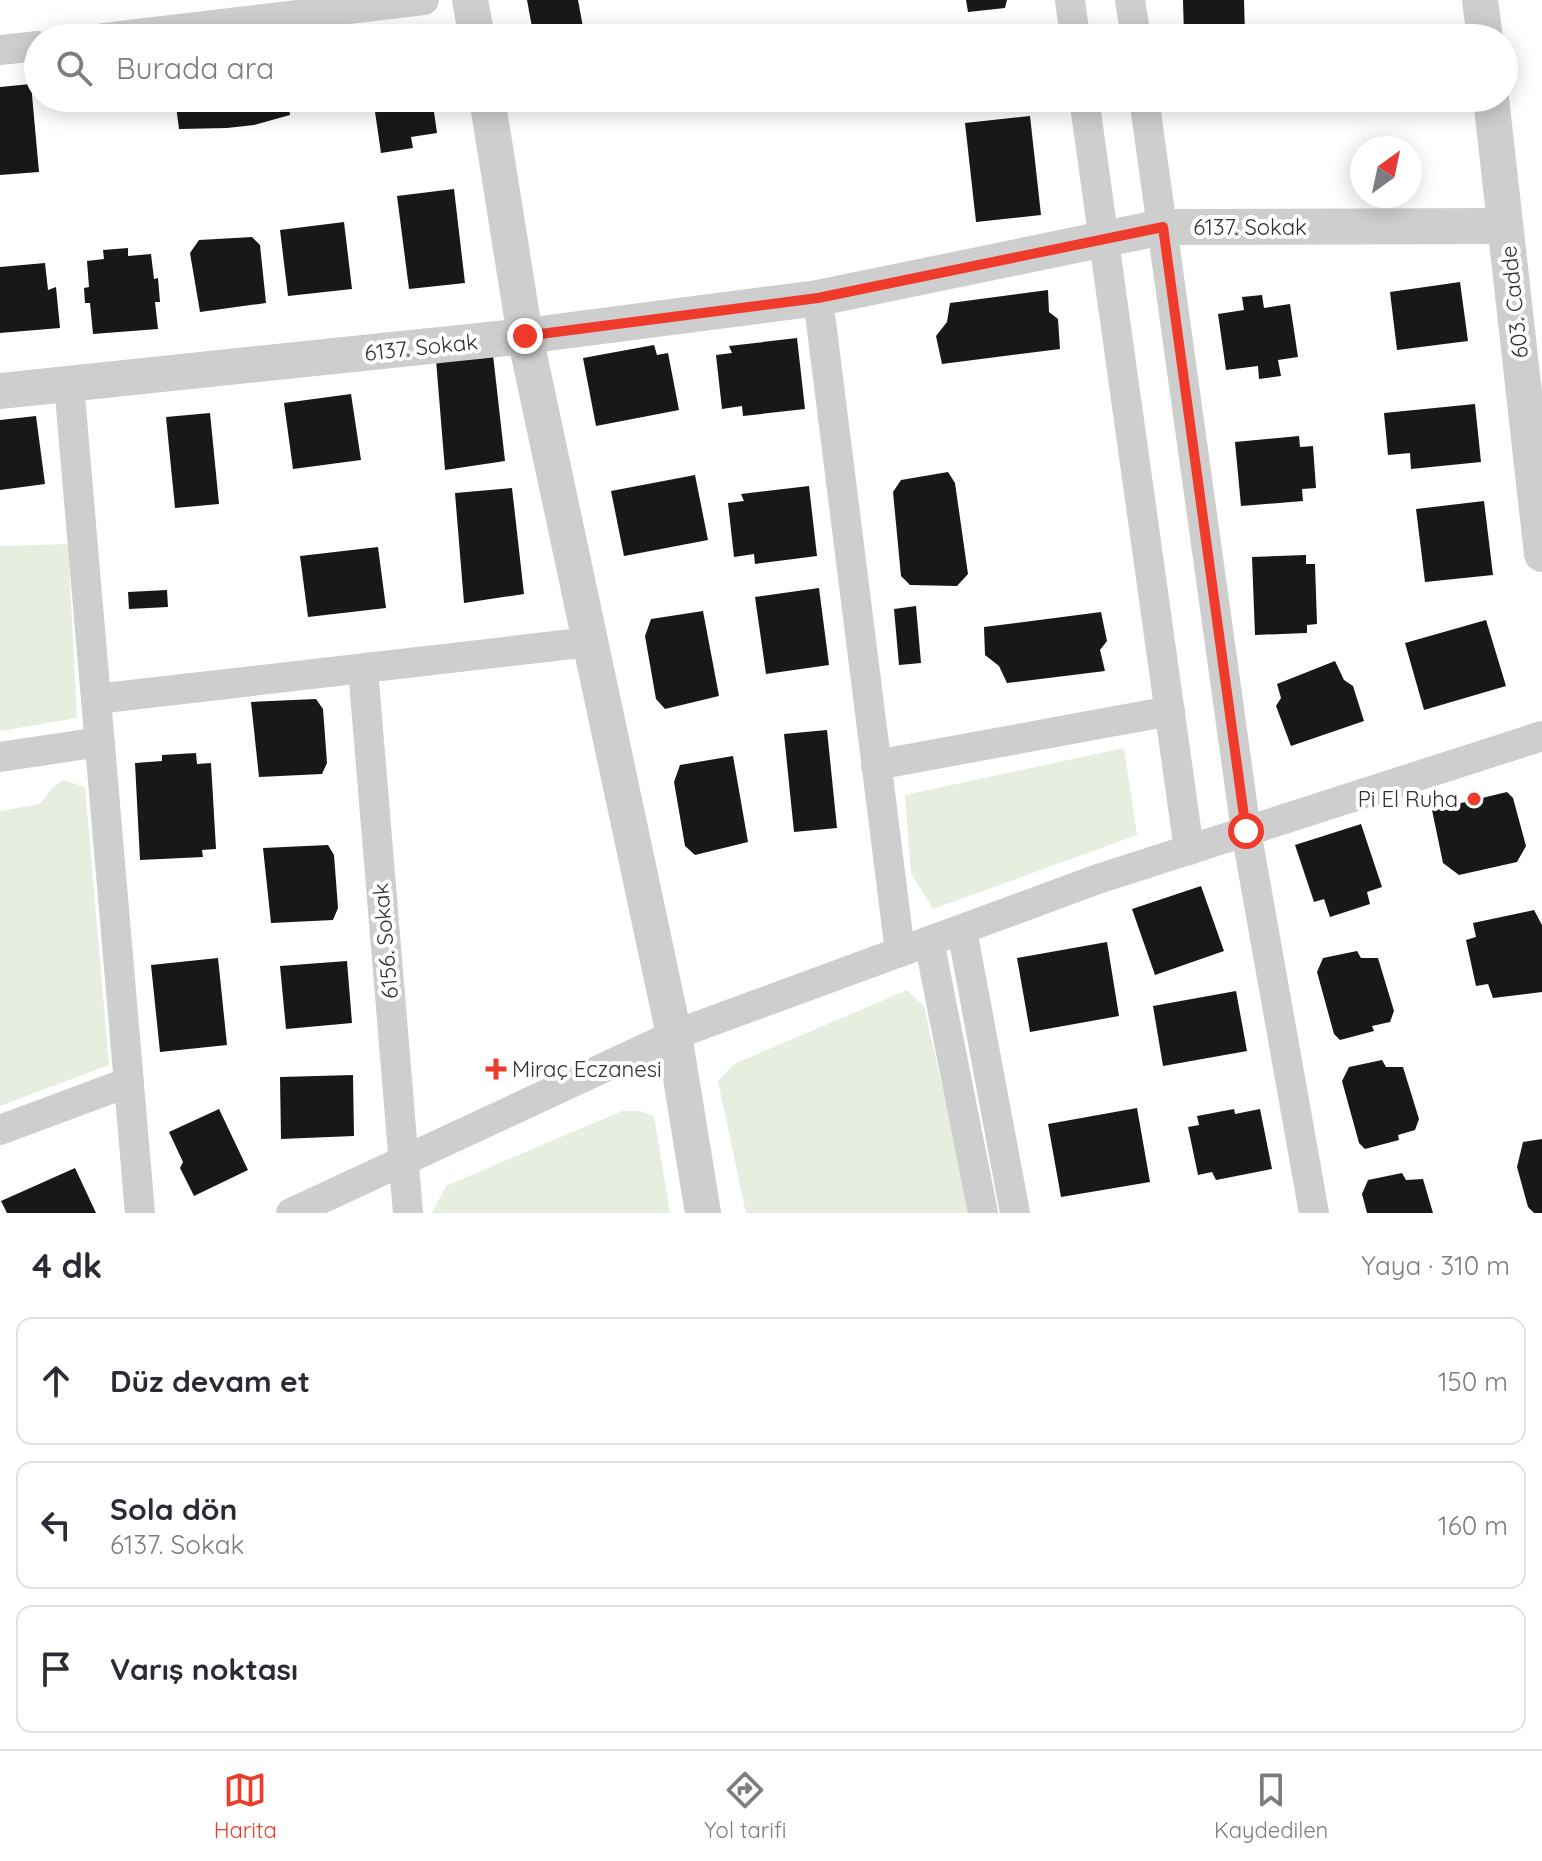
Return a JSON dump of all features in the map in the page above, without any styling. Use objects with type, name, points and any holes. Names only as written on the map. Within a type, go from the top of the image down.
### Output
[{"type":"street","points":[[222,24],[424,0]]},
{"type":"street","points":[[470,0],[474,24]]},
{"type":"street","points":[[1070,0],[1073,24]]},
{"type":"street","points":[[1130,0],[1134,24]]},
{"type":"street","points":[[1480,0],[1483,24]]},
{"type":"street","points":[[0,50],[24,47]]},
{"type":"street","points":[[489,112],[525,336],[674,1035],[703,1213]]},
{"type":"street","points":[[1086,112],[1189,850]]},
{"type":"street","points":[[1146,112],[1246,831],[1314,1213]]},
{"type":"street","name":"603. Cadde","points":[[1493,112],[1542,554]]},
{"type":"street","name":"6137. Sokak","points":[[0,391],[525,336],[818,298],[1163,227],[1505,226]]},
{"type":"street","points":[[818,298],[900,952]]},
{"type":"street","points":[[69,384],[140,1213]]},
{"type":"street","points":[[96,699],[590,642]]},
{"type":"street","name":"6156. Sokak","points":[[363,669],[408,1213]]},
{"type":"street","points":[[876,765],[1170,711]]},
{"type":"street","points":[[291,1213],[674,1035],[1098,879],[1542,736]]},
{"type":"street","points":[[0,757],[100,742]]},
{"type":"street","points":[[962,930],[1015,1213]]},
{"type":"street","points":[[929,941],[983,1213]]},
{"type":"street","points":[[0,1130],[129,1082]]},
{"type":"green space","points":[[68,544],[77,718],[0,731],[0,546]]},
{"type":"green space","points":[[1124,748],[1137,835],[933,909],[911,873],[905,795]]},
{"type":"green space","points":[[63,780],[85,787],[109,1065],[0,1106],[0,811],[40,804]]},
{"type":"green space","points":[[907,990],[924,1006],[971,1213],[746,1213],[718,1081],[734,1064]]},
{"type":"green space","points":[[622,1111],[640,1111],[654,1116],[670,1213],[432,1213],[446,1186]]},
{"type":"building","points":[[527,0],[578,0],[582,24],[531,24]]},
{"type":"building","points":[[966,0],[1007,0],[1005,8],[968,12]]},
{"type":"building","points":[[1183,0],[1244,0],[1245,24],[1184,24]]},
{"type":"building","points":[[24,85],[24,112],[34,112],[39,172],[0,175],[0,87]]},
{"type":"building","points":[[177,112],[290,112],[290,115],[254,125],[179,129]]},
{"type":"building","points":[[375,112],[434,112],[437,133],[411,137],[413,148],[381,153]]},
{"type":"building","points":[[1030,116],[1041,215],[976,222],[965,123]]},
{"type":"building","points":[[454,189],[465,283],[409,289],[397,196]]},
{"type":"building","points":[[344,222],[352,289],[288,296],[280,230]]},
{"type":"building","points":[[252,237],[260,245],[266,303],[200,312],[190,253],[199,240]]},
{"type":"building","points":[[128,248],[128,256],[151,254],[154,279],[158,278],[160,302],[155,302],[158,329],[93,334],[90,303],[85,303],[84,288],[89,287],[87,261],[104,259],[103,250]]},
{"type":"building","points":[[45,263],[48,290],[56,287],[60,328],[0,333],[0,267]]},
{"type":"building","points":[[1460,282],[1468,341],[1397,350],[1390,292]]},
{"type":"building","points":[[1048,290],[1049,312],[1058,319],[1060,349],[942,364],[936,336],[947,322],[950,303]]},
{"type":"building","points":[[1262,295],[1264,308],[1290,304],[1298,357],[1278,360],[1281,376],[1259,379],[1258,366],[1226,370],[1218,314],[1244,310],[1242,297]]},
{"type":"building","points":[[797,338],[805,409],[743,416],[742,406],[722,409],[716,355],[732,353],[729,346]]},
{"type":"building","points":[[654,345],[657,355],[668,353],[679,410],[596,426],[583,358]]},
{"type":"building","points":[[493,355],[505,461],[445,470],[436,360]]},
{"type":"building","points":[[351,394],[361,460],[293,469],[284,403]]},
{"type":"building","points":[[1475,404],[1481,462],[1411,469],[1410,453],[1388,455],[1384,413]]},
{"type":"building","points":[[210,413],[219,504],[175,508],[166,417]]},
{"type":"building","points":[[36,416],[45,484],[0,490],[0,420]]},
{"type":"building","points":[[1299,436],[1300,447],[1313,446],[1316,488],[1302,489],[1303,501],[1241,506],[1235,442]]},
{"type":"building","points":[[948,472],[955,483],[968,574],[957,586],[910,585],[901,576],[893,492],[901,480]]},
{"type":"building","points":[[695,475],[708,540],[624,556],[611,491]]},
{"type":"building","points":[[809,486],[817,556],[755,564],[754,554],[734,557],[728,503],[744,501],[741,494]]},
{"type":"building","points":[[512,488],[524,594],[464,603],[455,493]]},
{"type":"building","points":[[1484,501],[1493,575],[1425,582],[1416,509]]},
{"type":"building","points":[[378,547],[386,608],[308,617],[300,556]]},
{"type":"building","points":[[1306,555],[1306,564],[1315,564],[1317,624],[1307,625],[1307,633],[1255,635],[1252,557]]},
{"type":"building","points":[[819,588],[829,665],[766,674],[755,597]]},
{"type":"building","points":[[167,590],[168,607],[129,609],[128,592]]},
{"type":"building","points":[[916,606],[921,663],[899,665],[894,609]]},
{"type":"building","points":[[703,611],[719,696],[665,709],[656,699],[645,636],[651,619]]},
{"type":"building","points":[[1101,612],[1107,641],[1100,650],[1105,671],[1007,683],[999,666],[985,655],[984,627]]},
{"type":"building","points":[[1486,620],[1506,686],[1424,710],[1405,643]]},
{"type":"building","points":[[1335,661],[1344,680],[1353,686],[1364,721],[1291,746],[1276,706],[1281,698],[1277,684]]},
{"type":"building","points":[[316,699],[323,709],[327,763],[322,774],[259,777],[251,702]]},
{"type":"building","points":[[827,730],[837,828],[794,832],[784,734]]},
{"type":"building","points":[[196,753],[197,764],[211,763],[216,849],[202,850],[203,857],[140,860],[135,763],[162,761],[162,755]]},
{"type":"building","points":[[733,756],[748,842],[695,855],[685,846],[674,782],[680,765]]},
{"type":"building","points":[[1507,792],[1513,798],[1526,846],[1517,862],[1459,875],[1443,863],[1432,810]]},
{"type":"building","points":[[1361,824],[1382,887],[1367,892],[1370,904],[1330,917],[1324,899],[1314,902],[1295,845]]},
{"type":"building","points":[[328,845],[334,855],[338,908],[333,920],[271,923],[263,848]]},
{"type":"building","points":[[1201,886],[1224,951],[1155,975],[1132,909]]},
{"type":"building","points":[[1534,910],[1542,925],[1542,992],[1493,998],[1488,984],[1476,986],[1466,940],[1476,937],[1473,923]]},
{"type":"building","points":[[1107,942],[1119,1016],[1030,1032],[1017,958]]},
{"type":"building","points":[[1357,951],[1361,958],[1378,958],[1394,1011],[1390,1022],[1372,1026],[1374,1031],[1340,1040],[1334,1034],[1317,972],[1323,958]]},
{"type":"building","points":[[218,958],[227,1045],[160,1052],[151,965]]},
{"type":"building","points":[[347,961],[352,1023],[286,1029],[280,966]]},
{"type":"building","points":[[1236,991],[1247,1051],[1163,1066],[1153,1006]]},
{"type":"building","points":[[1382,1060],[1386,1067],[1403,1067],[1419,1119],[1415,1130],[1398,1135],[1399,1140],[1365,1149],[1359,1143],[1342,1081],[1349,1067]]},
{"type":"building","points":[[353,1075],[354,1136],[281,1139],[280,1077]]},
{"type":"building","points":[[1137,1108],[1150,1182],[1061,1197],[1048,1124]]},
{"type":"building","points":[[219,1109],[248,1170],[194,1196],[180,1168],[183,1162],[169,1132]]},
{"type":"building","points":[[1234,1109],[1235,1114],[1260,1109],[1272,1169],[1216,1180],[1212,1172],[1198,1175],[1188,1127],[1199,1125],[1197,1116]]},
{"type":"building","points":[[1542,1139],[1542,1213],[1534,1213],[1528,1207],[1517,1167],[1523,1142]]},
{"type":"building","points":[[75,1168],[96,1213],[7,1213],[1,1201]]},
{"type":"building","points":[[1402,1173],[1406,1180],[1423,1179],[1433,1213],[1367,1213],[1362,1194],[1368,1180]]},
{"type":"place","name":"Pi El Ruha","points":[[1474,799]]},
{"type":"place","name":"Miraç Eczanesi","points":[[496,1069]]},
{"type":"route","points":[[525,336],[818,298],[1163,227],[1246,831]]}]
